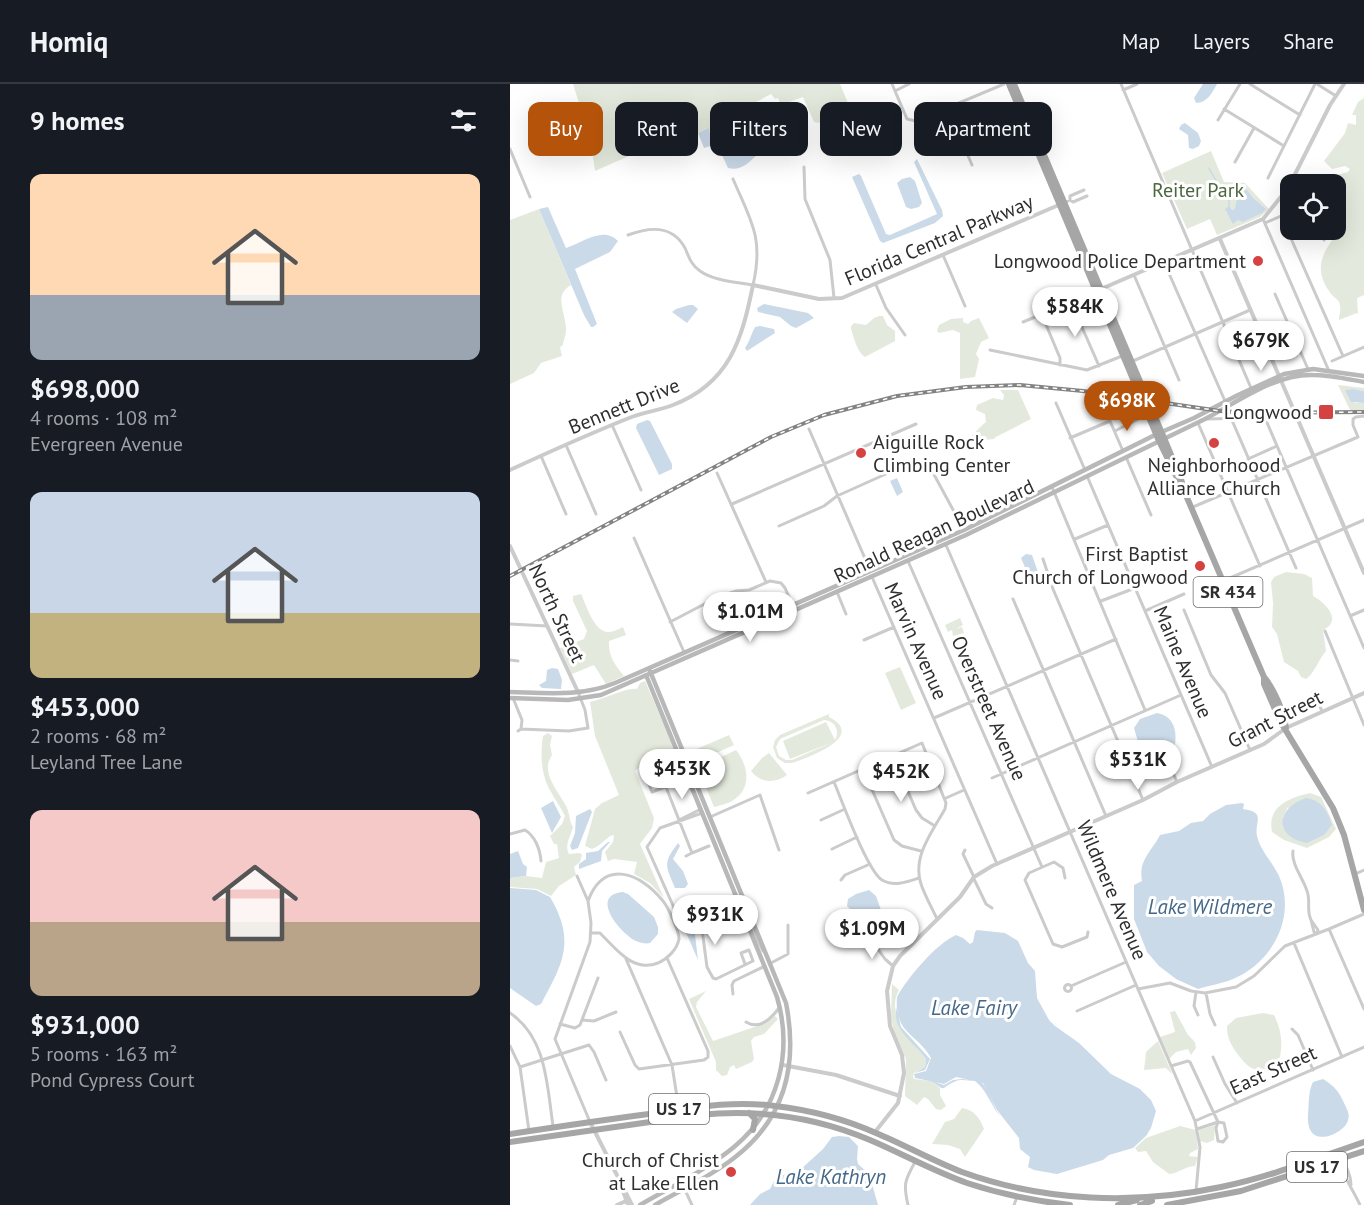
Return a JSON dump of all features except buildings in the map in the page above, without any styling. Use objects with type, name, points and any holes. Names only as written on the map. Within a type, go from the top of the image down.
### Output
[{"type":"main road","name":"SR 434","points":[[1011,85],[1064,203],[1147,411],[1161,436]]},
{"type":"main road","name":"SR 434","points":[[1064,203],[1093,284],[1104,298],[1132,361],[1177,481],[1184,491],[1264,677],[1275,697],[1286,728],[1333,808],[1344,835],[1364,912]]},
{"type":"main road","name":"Ronald Reagan Boulevard","points":[[794,608],[837,592],[871,574],[908,561],[964,531],[1126,457],[1251,388],[1308,369],[1364,382]]},
{"type":"main road","name":"Ronald Reagan Boulevard","points":[[1086,474],[1147,439],[1198,423],[1280,379],[1329,374],[1364,376]]},
{"type":"main road","points":[[1137,441],[1147,439]]},
{"type":"main road","name":"Ronald Reagan Boulevard","points":[[512,698],[580,699],[601,695],[944,542],[1053,489]]},
{"type":"main road","name":"Ronald Reagan Boulevard","points":[[510,692],[578,692],[599,689],[684,652],[710,645]]},
{"type":"main road","points":[[646,669],[661,713],[695,780],[703,809],[710,817],[726,863]]},
{"type":"main road","points":[[648,675],[680,752],[687,775],[787,1008],[791,1032],[790,1066],[778,1106],[760,1133],[741,1152],[710,1174],[655,1205]]},
{"type":"main road","points":[[640,1205],[734,1148],[753,1130],[769,1105],[783,1065],[784,1041],[780,1007],[766,954],[748,919]]},
{"type":"main road","points":[[686,1117],[689,1112],[714,1105]]},
{"type":"main road","name":"US 17","points":[[510,1134],[714,1105],[769,1105],[824,1115],[875,1132],[941,1164],[1009,1186],[1069,1197],[1139,1202],[1221,1188],[1363,1142]]},
{"type":"main road","points":[[653,1122],[679,1110]]},
{"type":"main road","points":[[748,1113],[755,1119],[753,1130]]},
{"type":"main road","name":"US 17","points":[[510,1141],[686,1117],[764,1113],[811,1121],[843,1130],[980,1187],[1017,1197],[1069,1205]]},
{"type":"main road","points":[[530,1140],[535,1135],[553,1128]]},
{"type":"main road","points":[[843,1130],[870,1134],[875,1132]]},
{"type":"main road","points":[[510,1141],[526,1135],[529,1131]]},
{"type":"main road","points":[[1339,1159],[1342,1154],[1363,1142]]},
{"type":"main road","points":[[885,1146],[891,1145],[914,1151]]},
{"type":"main road","name":"US 17","points":[[1167,1205],[1193,1203],[1231,1194],[1364,1151]]},
{"type":"main road","points":[[1312,1168],[1332,1157],[1336,1152]]},
{"type":"main road","points":[[916,1161],[936,1166],[941,1164]]},
{"type":"main road","points":[[684,1188],[701,1176],[702,1168]]},
{"type":"main road","points":[[937,1171],[943,1169],[962,1172]]},
{"type":"main road","points":[[1266,1174],[1269,1183]]},
{"type":"main road","points":[[980,1187],[1004,1189],[1009,1186]]},
{"type":"main road","points":[[1193,1203],[1221,1188]]},
{"type":"main road","points":[[1173,1204],[1196,1193]]},
{"type":"main road","points":[[1017,1197],[1023,1194],[1050,1194]]},
{"type":"main road","points":[[1118,1205],[1139,1202]]},
{"type":"street","points":[[892,84],[907,119],[914,121]]},
{"type":"street","points":[[895,91],[909,84]]},
{"type":"street","points":[[1120,84],[1251,388]]},
{"type":"street","points":[[1123,90],[1137,84]]},
{"type":"street","points":[[1218,120],[1240,84]]},
{"type":"street","points":[[1250,84],[1300,115]]},
{"type":"street","points":[[1268,178],[1316,84],[1336,96]]},
{"type":"street","points":[[1264,221],[1288,188],[1344,84]]},
{"type":"street","points":[[964,102],[1011,85]]},
{"type":"street","points":[[1224,109],[1284,146]]},
{"type":"street","points":[[1235,162],[1254,128]]},
{"type":"street","points":[[510,149],[530,196]]},
{"type":"street","points":[[968,156],[972,165]]},
{"type":"street","points":[[804,167],[805,199],[830,260],[834,300]]},
{"type":"street","name":"Bennett Drive","points":[[510,470],[631,417],[682,401],[701,389],[718,374],[739,342],[758,263],[757,239],[733,179]]},
{"type":"street","name":"Florida Central Parkway","points":[[1064,203],[1070,196],[1084,190]]},
{"type":"street","name":"Florida Central Parkway","points":[[628,235],[651,228],[664,230],[681,242],[692,264],[701,272],[723,280],[834,300],[851,296],[1064,203],[1087,196]]},
{"type":"street","points":[[1023,322],[1164,262],[1280,216]]},
{"type":"street","points":[[1264,221],[1329,374]]},
{"type":"street","points":[[1220,239],[1364,573]]},
{"type":"street","points":[[1292,240],[1343,356]]},
{"type":"street","points":[[943,255],[965,306]]},
{"type":"street","points":[[1164,262],[1225,402]]},
{"type":"street","points":[[1134,275],[1179,380]]},
{"type":"street","points":[[876,285],[885,308],[905,335]]},
{"type":"street","points":[[1275,294],[1308,369]]},
{"type":"street","points":[[1071,302],[1099,366]]},
{"type":"street","points":[[1132,361],[1250,310]]},
{"type":"street","points":[[1042,315],[1060,358],[1060,365]]},
{"type":"street","points":[[1332,361],[1364,347]]},
{"type":"street","points":[[990,351],[1087,370],[1124,355]]},
{"type":"street","name":"Maine Avenue","points":[[1056,404],[1212,767]]},
{"type":"street","points":[[1115,431],[1138,419],[1147,411]]},
{"type":"street","points":[[1191,508],[1358,437],[1353,421],[1355,417],[1364,416]]},
{"type":"street","points":[[1205,419],[1296,417]]},
{"type":"street","points":[[1231,418],[1296,568]]},
{"type":"street","points":[[1265,418],[1364,648]]},
{"type":"street","points":[[1070,438],[1110,421],[1124,451]]},
{"type":"street","points":[[1198,423],[1260,566]]},
{"type":"street","points":[[732,504],[916,424]]},
{"type":"street","points":[[612,425],[641,490]]},
{"type":"street","name":"Marvin Avenue","points":[[809,429],[997,864]]},
{"type":"street","points":[[566,445],[596,514]]},
{"type":"street","points":[[1248,459],[1277,446]]},
{"type":"street","points":[[541,456],[566,514]]},
{"type":"street","points":[[1126,457],[1151,515]]},
{"type":"street","points":[[779,526],[824,506],[837,496],[917,460]]},
{"type":"street","points":[[931,469],[964,531]]},
{"type":"street","points":[[717,473],[766,582]]},
{"type":"street","points":[[1053,489],[1145,710]]},
{"type":"street","points":[[1223,581],[1364,520]]},
{"type":"street","points":[[1075,540],[1108,525]]},
{"type":"street","points":[[634,538],[684,652]]},
{"type":"street","name":"Wildmere Avenue","points":[[944,542],[1194,1121],[1200,1147],[1196,1193]]},
{"type":"street","name":"North Street","points":[[510,546],[578,692]]},
{"type":"street","points":[[1043,559],[1080,654],[1143,800]]},
{"type":"street","name":"Overstreet Avenue","points":[[908,561],[1042,867]]},
{"type":"street","points":[[670,622],[716,598],[736,591],[750,590],[766,582],[781,584],[794,608]]},
{"type":"street","points":[[1101,601],[1135,588]]},
{"type":"street","points":[[837,592],[846,614]]},
{"type":"street","points":[[1145,611],[1184,594]]},
{"type":"street","points":[[1012,599],[1107,816]]},
{"type":"street","points":[[1184,610],[1211,675],[1225,693],[1250,750]]},
{"type":"street","points":[[1350,616],[1364,610]]},
{"type":"street","points":[[510,624],[548,626]]},
{"type":"street","points":[[864,640],[894,627]]},
{"type":"street","points":[[1325,631],[1364,724]]},
{"type":"street","points":[[934,718],[1116,639]]},
{"type":"street","points":[[510,660],[518,661]]},
{"type":"street","points":[[512,698],[522,720],[519,730],[569,731],[588,728],[585,710],[578,692]]},
{"type":"street","points":[[1313,692],[1322,711]]},
{"type":"street","name":"Grant Street","points":[[900,1096],[904,1065],[890,1026],[887,991],[893,966],[900,956],[960,897],[974,877],[997,864],[1250,750],[1269,741],[1286,728],[1364,693]]},
{"type":"street","points":[[992,778],[1181,695]]},
{"type":"street","points":[[808,793],[922,743],[946,798],[945,809],[921,851],[920,878],[937,919]]},
{"type":"street","points":[[893,757],[916,810],[922,818],[936,826]]},
{"type":"street","points":[[1168,762],[1177,782]]},
{"type":"street","points":[[863,769],[894,840],[902,846],[921,851]]},
{"type":"street","points":[[644,772],[652,792],[680,781],[677,774],[650,786]]},
{"type":"street","points":[[834,782],[878,877],[887,882],[899,884],[920,878]]},
{"type":"street","points":[[666,787],[692,853]]},
{"type":"street","points":[[946,798],[964,789]]},
{"type":"street","points":[[710,817],[760,795],[779,850]]},
{"type":"street","points":[[679,820],[690,818],[703,809]]},
{"type":"street","points":[[703,809],[660,828],[647,847],[675,910],[731,900],[736,913]]},
{"type":"street","points":[[821,820],[845,809]]},
{"type":"street","points":[[510,834],[525,830],[532,835],[541,861]]},
{"type":"street","points":[[832,849],[858,837]]},
{"type":"street","points":[[686,856],[709,846]]},
{"type":"street","points":[[965,850],[963,854],[986,904],[992,908]]},
{"type":"street","points":[[1293,851],[1293,858],[1307,891],[1308,911],[1318,930],[1317,933]]},
{"type":"street","points":[[1065,878],[1063,868],[1054,862],[1029,873],[1024,880],[1051,942],[1062,947],[1087,938],[1088,932]]},
{"type":"street","points":[[841,880],[845,875],[870,864]]},
{"type":"street","points":[[1353,875],[1364,870]]},
{"type":"street","points":[[588,901],[600,881],[611,875],[631,876],[643,881],[664,902],[679,937],[676,947],[667,958],[647,965],[636,964],[626,958],[600,933],[591,933]]},
{"type":"street","points":[[577,876],[588,901],[591,933],[587,954],[555,1039],[590,1122],[629,1204],[617,1205]]},
{"type":"street","points":[[699,907],[707,968],[712,978],[716,979],[753,961],[749,950],[741,953],[745,964]]},
{"type":"street","points":[[1077,1011],[1137,987],[1170,983],[1206,993],[1243,984],[1260,971],[1281,948],[1329,930],[1364,912]]},
{"type":"street","points":[[900,917],[912,944]]},
{"type":"street","points":[[702,927],[748,919]]},
{"type":"street","points":[[733,994],[734,981],[788,954],[788,925]]},
{"type":"street","points":[[1329,930],[1364,1009]]},
{"type":"street","points":[[870,939],[893,966]]},
{"type":"street","points":[[1294,943],[1342,1057]]},
{"type":"street","points":[[626,958],[672,1065],[679,1110]]},
{"type":"street","points":[[620,1032],[634,1065],[639,1069],[704,1060],[708,1057],[708,1051],[667,958]]},
{"type":"street","points":[[1071,986],[1126,962]]},
{"type":"street","points":[[560,1024],[575,1028],[580,1025],[598,978]]},
{"type":"street","points":[[1196,992],[1194,1006],[1198,1015]]},
{"type":"street","points":[[1206,993],[1210,1014],[1215,1025]]},
{"type":"street","points":[[746,1022],[753,1025],[768,1020],[780,1007]]},
{"type":"street","points":[[582,1020],[594,1022],[616,1012]]},
{"type":"street","points":[[510,1013],[531,1034],[541,1053],[553,1128]]},
{"type":"street","points":[[1292,1029],[1298,1035],[1313,1070]]},
{"type":"street","points":[[510,1046],[520,1067],[529,1131]]},
{"type":"street","points":[[520,1067],[590,1046],[606,1080]]},
{"type":"street","name":"East Street","points":[[1194,1121],[1364,1047]]},
{"type":"street","points":[[1213,1057],[1225,1084],[1237,1102]]},
{"type":"street","points":[[1171,1066],[1190,1062],[1218,1122],[1219,1142],[1223,1142],[1226,1138],[1224,1123],[1218,1122],[1197,1129]]},
{"type":"street","points":[[783,1065],[836,1075],[900,1096],[895,1109],[875,1132]]},
{"type":"street","points":[[1339,1159],[1346,1181],[1351,1185],[1359,1205]]},
{"type":"street","points":[[908,1205],[904,1191],[905,1181],[916,1161]]},
{"type":"street","points":[[684,1188],[692,1205]]},
{"type":"street","points":[[1014,1205],[1017,1197]]},
{"type":"street","points":[[1069,1197],[1069,1205]]},
{"type":"green space","points":[[573,84],[840,84],[848,102],[820,102],[820,123],[814,122],[808,108],[808,102],[805,102],[803,97],[789,102],[780,102],[771,94],[756,102],[710,102],[710,134],[707,128],[698,133],[698,102],[615,102],[615,156],[629,156],[595,171],[593,156],[603,156],[603,102],[579,102]]},
{"type":"green space","points":[[1364,98],[1364,295],[1357,298],[1358,315],[1357,313],[1339,320],[1340,304],[1324,282],[1321,265],[1332,240],[1346,240],[1346,174],[1340,174],[1350,169],[1345,166],[1332,169],[1324,161],[1345,133],[1348,123],[1356,125],[1356,115],[1352,115],[1358,102]]},
{"type":"green space","name":"Reiter Park","points":[[1211,151],[1224,182],[1245,183],[1269,209],[1260,217],[1217,235],[1210,219],[1187,229],[1162,173]]},
{"type":"green space","points":[[539,209],[571,285],[565,289],[561,300],[566,333],[563,345],[560,347],[562,356],[541,363],[534,373],[510,384],[510,220]]},
{"type":"green space","points":[[879,316],[883,316],[887,325],[895,331],[895,341],[865,357],[858,348],[851,326],[854,323],[866,325]]},
{"type":"green space","points":[[963,318],[963,322],[968,324],[979,318],[989,338],[981,342],[976,354],[979,359],[975,377],[960,379],[960,333],[953,330],[939,333],[937,331],[939,325],[951,319]]},
{"type":"green space","points":[[1338,385],[1364,388],[1364,391],[1354,389],[1354,403],[1364,403],[1364,412],[1351,412]]},
{"type":"green space","points":[[1000,390],[1018,390],[1031,419],[995,439],[966,443],[986,422],[985,414],[976,410],[977,405],[993,398],[1003,400],[1004,395]]},
{"type":"green space","points":[[1286,572],[1304,574],[1312,578],[1313,596],[1327,607],[1332,617],[1332,622],[1323,630],[1326,651],[1312,674],[1306,679],[1284,662],[1277,634],[1272,627],[1271,582],[1274,577]]},
{"type":"green space","points":[[581,594],[591,617],[599,628],[609,632],[623,627],[626,635],[609,641],[611,656],[624,676],[606,684],[594,665],[572,674],[560,648],[584,639],[587,631],[573,601],[573,596]]},
{"type":"green space","points":[[960,618],[963,625],[956,629],[962,627],[964,633],[953,636],[952,630],[948,632],[945,625]]},
{"type":"green space","points":[[900,667],[916,703],[901,710],[885,673]]},
{"type":"green space","points":[[645,681],[677,755],[642,765],[635,771],[654,818],[652,828],[640,844],[664,898],[650,883],[634,874],[637,862],[614,859],[608,861],[605,852],[613,842],[614,835],[592,849],[585,846],[595,809],[619,795],[595,736],[590,702],[637,689],[640,683]]},
{"type":"green space","points":[[829,714],[842,732],[830,746],[792,763],[785,763],[777,758],[773,747],[780,735]],"holes":[[[824,720],[834,724],[837,730],[835,740],[826,722],[783,741],[790,759],[833,742],[792,760],[779,756],[776,747],[780,739]]]},
{"type":"green space","points":[[548,733],[552,736],[549,774],[567,808],[573,827],[568,851],[569,854],[580,853],[582,855],[580,862],[574,867],[576,875],[559,886],[551,896],[537,889],[510,887],[510,878],[526,876],[542,878],[546,862],[559,858],[557,844],[554,844],[550,836],[562,824],[565,816],[543,772],[542,743],[543,736]]},
{"type":"green space","points":[[729,735],[734,745],[694,763],[690,752]]},
{"type":"green space","points":[[736,750],[746,770],[746,784],[739,796],[726,804],[714,807],[698,768]]},
{"type":"green space","points":[[769,753],[787,775],[778,780],[763,780],[751,771]]},
{"type":"green space","points":[[1310,793],[1321,797],[1336,829],[1329,837],[1307,848],[1284,840],[1272,832],[1271,823],[1276,810],[1281,805]],"holes":[[[1288,807],[1303,842],[1294,838],[1283,827],[1283,817]]]},
{"type":"green space","points":[[892,984],[899,990],[895,1006],[899,1025],[906,1037],[926,1059],[925,1067],[914,1073],[914,1079],[931,1081],[940,1088],[940,1095],[946,1106],[941,1110],[936,1109],[924,1097],[917,1105],[905,1096],[906,1059],[894,1033],[891,1016]]},
{"type":"green space","points":[[706,991],[697,1002],[696,1007],[713,1041],[766,1023],[775,1016],[778,1019],[764,1034],[754,1037],[751,1041],[754,1059],[752,1062],[736,1069],[734,1065],[730,1067],[727,1075],[722,1076],[716,1070],[716,1062],[689,999]]},
{"type":"green space","points":[[1175,1011],[1188,1035],[1195,1042],[1196,1048],[1191,1055],[1188,1049],[1176,1052],[1169,1059],[1160,1037],[1175,1032],[1170,1012]]},
{"type":"green space","points":[[1263,1013],[1274,1015],[1277,1021],[1281,1050],[1279,1061],[1260,1070],[1246,1064],[1236,1052],[1229,1040],[1227,1026],[1236,1018]]},
{"type":"green space","points":[[1158,1041],[1172,1074],[1166,1068],[1144,1070],[1146,1052]]},
{"type":"green space","points":[[962,1108],[976,1115],[984,1129],[965,1157],[960,1149],[948,1145],[932,1144],[945,1122],[954,1119]]},
{"type":"green space","points":[[1215,1125],[1214,1140],[1207,1143],[1200,1141],[1199,1130]]},
{"type":"green space","points":[[1180,1126],[1196,1130],[1198,1149],[1189,1156],[1198,1157],[1195,1166],[1169,1174],[1153,1162],[1146,1151],[1138,1152],[1135,1148],[1146,1138]]},
{"type":"water","points":[[1203,84],[1217,84],[1206,99],[1196,103],[1194,98]]},
{"type":"water","points":[[1185,123],[1198,133],[1201,141],[1199,146],[1193,149],[1189,148],[1188,135],[1179,129]]},
{"type":"water","points":[[708,128],[710,146],[704,148],[698,133]]},
{"type":"water","points":[[722,156],[756,156],[744,166],[728,168]]},
{"type":"water","points":[[917,159],[943,216],[935,223],[883,243],[880,241],[852,177],[859,174],[861,176],[886,234],[890,235],[937,214],[914,162]]},
{"type":"water","points":[[910,177],[915,181],[922,203],[919,207],[911,209],[906,207],[897,183]]},
{"type":"water","points":[[1246,189],[1266,209],[1243,222],[1238,220],[1233,224],[1225,209],[1229,206],[1232,210],[1235,209],[1237,198]]},
{"type":"water","points":[[548,207],[566,248],[600,235],[612,237],[618,241],[610,252],[575,269],[597,324],[593,327],[584,315],[539,209]]},
{"type":"water","points":[[764,304],[808,313],[814,318],[796,328],[780,317],[758,312],[757,308]]},
{"type":"water","points":[[689,305],[698,309],[687,323],[672,312],[676,309]]},
{"type":"water","points":[[755,327],[774,329],[775,333],[747,351],[745,348]]},
{"type":"water","points":[[1345,390],[1364,391],[1364,403],[1351,402]]},
{"type":"water","points":[[650,421],[672,464],[672,469],[659,475],[636,428],[637,424]]},
{"type":"water","points":[[897,478],[903,492],[897,496],[890,481]]},
{"type":"water","points":[[1026,554],[1032,555],[1040,578],[1032,584],[1021,558]]},
{"type":"water","points":[[558,669],[562,680],[561,689],[542,688],[539,685],[546,681],[547,670]]},
{"type":"water","points":[[1157,713],[1171,721],[1176,737],[1174,749],[1158,755],[1139,745],[1134,728],[1140,719]]},
{"type":"water","points":[[1306,798],[1316,801],[1323,807],[1332,825],[1324,835],[1307,843],[1289,835],[1282,823],[1288,809]]},
{"type":"water","points":[[553,801],[561,817],[552,833],[541,808]]},
{"type":"water","name":"Lake Wildmere","points":[[1244,804],[1243,809],[1250,810],[1257,815],[1257,836],[1279,876],[1284,892],[1283,922],[1269,950],[1247,972],[1229,981],[1198,989],[1176,979],[1159,966],[1147,952],[1134,919],[1134,885],[1142,881],[1144,861],[1160,835],[1179,831],[1191,823],[1203,821],[1226,805]]},
{"type":"water","points":[[590,809],[592,812],[578,848],[572,850],[570,846],[575,833],[576,816]]},
{"type":"water","points":[[610,842],[602,851],[601,861],[579,869],[579,864],[586,859],[586,853],[598,851]]},
{"type":"water","points":[[678,843],[680,846],[673,859],[683,871],[688,884],[685,888],[675,888],[667,865]]},
{"type":"water","points":[[518,851],[523,864],[527,867],[526,876],[510,878],[510,854]]},
{"type":"water","points":[[510,888],[536,890],[550,897],[563,927],[564,952],[560,964],[541,1004],[536,1006],[510,988]]},
{"type":"water","points":[[869,890],[876,896],[882,913],[862,923],[855,922],[853,912],[847,906],[848,899]]},
{"type":"water","points":[[623,892],[654,917],[658,934],[650,943],[636,941],[630,937],[611,915],[608,900],[613,895]]},
{"type":"water","points":[[691,916],[698,960],[681,921],[682,918]]},
{"type":"water","name":"Lake Fairy","points":[[977,930],[1005,933],[1018,941],[1028,963],[1035,971],[1037,998],[1049,1020],[1079,1043],[1111,1074],[1140,1089],[1151,1100],[1156,1111],[1151,1128],[1133,1148],[1057,1174],[1034,1170],[1028,1167],[1030,1157],[1020,1149],[1019,1138],[997,1110],[983,1083],[956,1077],[944,1084],[915,1078],[914,1074],[926,1071],[931,1058],[899,1019],[897,997],[931,953],[956,935],[970,944]]},
{"type":"water","points":[[896,1007],[901,1027],[930,1059],[925,1070],[915,1073],[925,1067],[926,1059],[901,1030],[897,1023]]},
{"type":"water","points":[[962,1079],[975,1081],[958,1080],[944,1088],[931,1081],[944,1085],[953,1080]]},
{"type":"water","points":[[1323,1079],[1338,1092],[1349,1118],[1346,1125],[1334,1134],[1319,1136],[1313,1133],[1309,1126],[1308,1114],[1313,1082]]},
{"type":"water","points":[[975,1081],[982,1083],[1001,1118],[982,1089]]},
{"type":"water","name":"Lake Kathryn","points":[[832,1137],[849,1137],[858,1146],[858,1164],[869,1174],[878,1205],[750,1205],[760,1194],[770,1189],[776,1177],[800,1170],[823,1149]]},
{"type":"waterway","points":[[1209,168],[1229,201],[1229,206]]},
{"type":"railway","points":[[510,576],[771,437],[824,415],[897,396],[966,387],[1020,385],[1083,391],[1220,411],[1364,412]]},
{"type":"place","name":"Longwood Police Department","points":[[1258,261]]},
{"type":"place","name":"Longwood","points":[[1326,412]]},
{"type":"place","name":"Neighborhoood Alliance Church","points":[[1214,443]]},
{"type":"place","name":"Aiguille Rock Climbing Center","points":[[861,453]]},
{"type":"place","name":"First Baptist Church of Longwood","points":[[1200,566]]},
{"type":"place","name":"Church of Christ at Lake Ellen","points":[[731,1172]]}]
